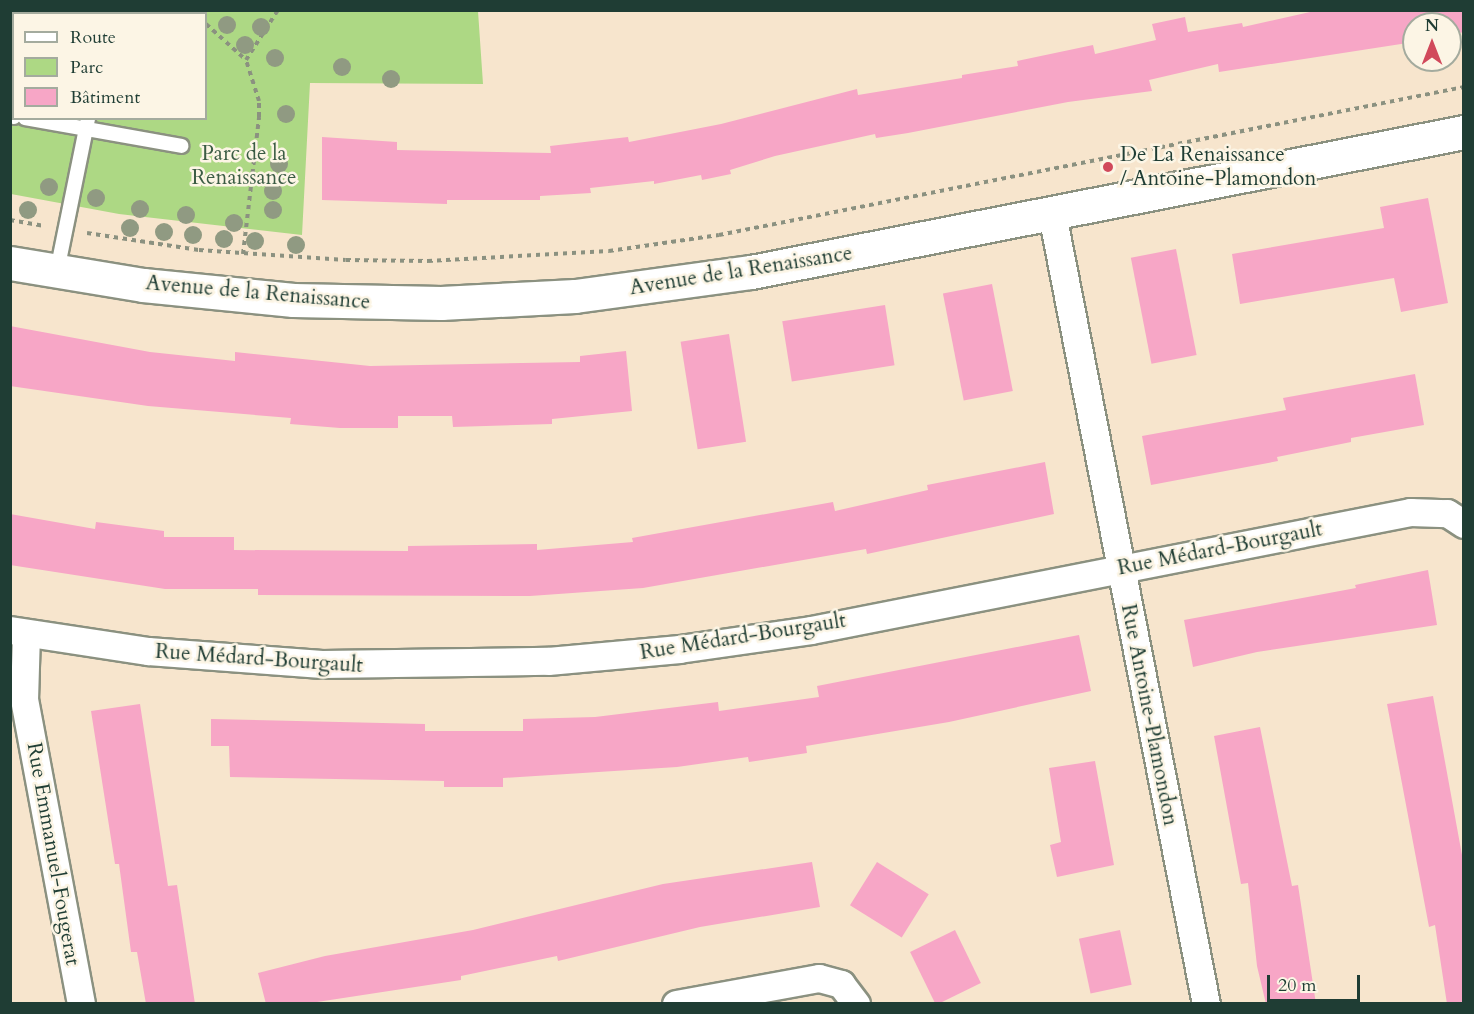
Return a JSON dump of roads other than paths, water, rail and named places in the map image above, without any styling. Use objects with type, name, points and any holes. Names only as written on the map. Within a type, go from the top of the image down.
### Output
[{"type":"street","name":"Avenue de la Renaissance","points":[[10,262],[201,292],[293,300],[374,303],[500,301],[613,292],[726,276],[1464,132]]},
{"type":"street","name":"Rue Antoine-Plamondon","points":[[1052,214],[1206,1004]]},
{"type":"street","name":"Rue Médard-Bourgault","points":[[18,632],[148,651],[351,666],[548,661],[679,649],[812,630],[1410,512],[1435,511],[1464,524]]},
{"type":"street","name":"Rue Emmanuel-Fougerat","points":[[18,632],[24,699],[81,1004]]},
{"type":"street","points":[[676,1004],[819,978],[841,984],[856,1004]]},
{"type":"lane","points":[[46,120],[87,124],[182,146]]},
{"type":"lane","points":[[57,271],[87,124]]},
{"type":"place","name":"De La Renaissance / Antoine-Plamondon","points":[[1108,167]]},
{"type":"park label","name":"Parc de la Renaissance","points":[[244,166]]}]
